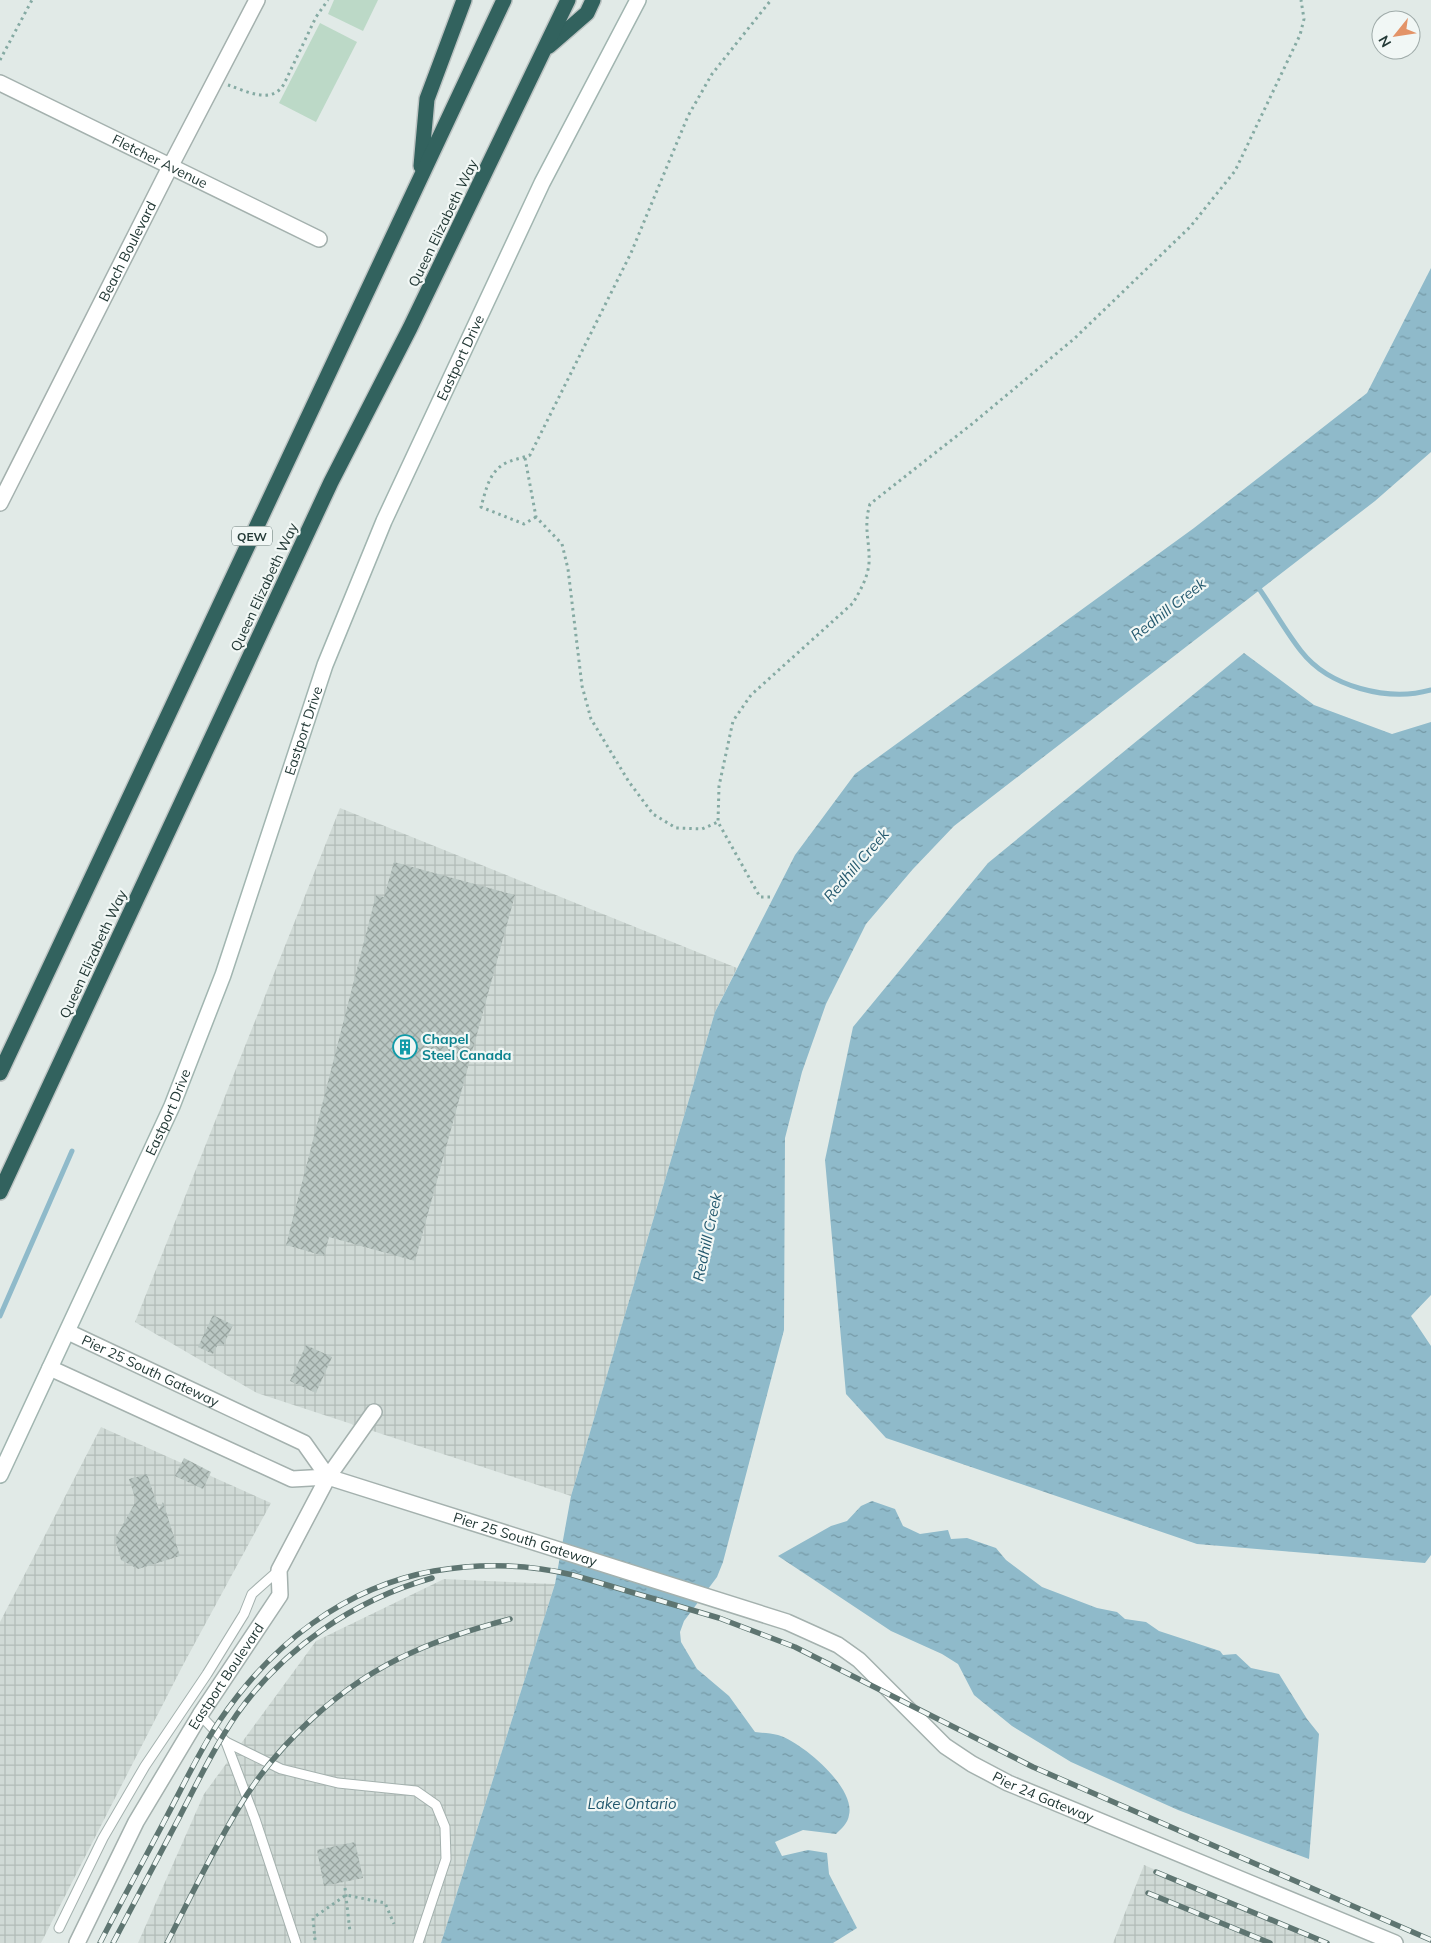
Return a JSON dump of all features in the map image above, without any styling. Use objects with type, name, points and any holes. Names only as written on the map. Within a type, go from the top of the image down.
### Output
[{"type":"highway","points":[[421,176],[427,99],[464,0]]},
{"type":"highway","name":"QEW","points":[[0,1073],[504,0]]},
{"type":"highway","name":"Queen Elizabeth Way","points":[[0,1192],[331,482],[410,328],[568,0]]},
{"type":"highway","points":[[545,51],[587,13],[593,0]]},
{"type":"street","name":"Beach Boulevard","points":[[0,503],[257,0]]},
{"type":"street","name":"Eastport Drive","points":[[0,1475],[148,1160],[203,1028],[246,908],[325,665],[376,538],[542,183],[638,0]]},
{"type":"street","name":"Fletcher Avenue","points":[[0,83],[320,239]]},
{"type":"street","name":"Pier 25 South Gateway","points":[[68,1332],[304,1444],[328,1477]]},
{"type":"street","name":"Pier 25 South Gateway","points":[[50,1368],[292,1479],[328,1477],[544,1547],[723,1602]]},
{"type":"street","points":[[279,1570],[328,1477],[374,1412]]},
{"type":"street","name":"Eastport Boulevard","points":[[77,1943],[136,1822],[200,1715],[280,1595],[279,1570]]},
{"type":"street","name":"Pier 24 Gateway","points":[[723,1602],[787,1622],[838,1645],[859,1660],[946,1746],[972,1764],[1008,1783],[1394,1943]]},
{"type":"lane","points":[[59,1928],[103,1838],[145,1766],[208,1674],[244,1614],[252,1594],[279,1570]]},
{"type":"lane","points":[[200,1715],[226,1742],[281,1769],[338,1783],[416,1791],[436,1805],[445,1827],[446,1859],[418,1943]]},
{"type":"lane","points":[[226,1742],[255,1819],[296,1943]]},
{"type":"path","points":[[0,60],[32,0]]},
{"type":"path","points":[[215,80],[266,96],[277,92],[284,84],[316,17],[328,0]]},
{"type":"path","points":[[536,517],[524,524],[481,508],[489,480],[496,469],[508,462],[530,455],[631,253],[688,116],[712,74],[771,0]]},
{"type":"path","points":[[770,896],[760,897],[718,822],[719,786],[732,721],[751,695],[853,603],[862,588],[869,564],[866,519],[870,504],[972,424],[1075,338],[1190,227],[1236,171],[1300,34],[1304,19],[1301,0]]},
{"type":"path","points":[[524,458],[536,517],[562,544],[568,569],[582,686],[590,719],[628,782],[653,814],[676,828],[702,829],[718,822]]},
{"type":"path","points":[[345,1888],[350,1932]]},
{"type":"path","points":[[315,1940],[313,1918],[346,1895],[385,1902],[394,1924]]},
{"type":"shaded area","points":[[340,808],[737,968],[715,1012],[571,1496],[257,1393],[135,1322]]},
{"type":"shaded area","points":[[101,1427],[271,1503],[183,1665],[41,1943],[0,1943],[0,1622]]},
{"type":"shaded area","points":[[444,1579],[555,1584],[441,1943],[138,1943],[204,1794],[316,1641]]},
{"type":"shaded area","points":[[1144,1865],[1329,1943],[1113,1943]]},
{"type":"green space","points":[[334,0],[378,0],[363,31],[328,14]]},
{"type":"green space","points":[[320,23],[357,42],[316,122],[279,103]]},
{"type":"water","points":[[1431,268],[1431,452],[1375,501],[954,826],[913,869],[866,924],[826,1004],[802,1072],[785,1138],[784,1330],[723,1562],[717,1577],[684,1621],[680,1632],[681,1642],[697,1669],[729,1696],[755,1732],[778,1735],[800,1747],[825,1768],[844,1792],[849,1804],[849,1815],[846,1823],[836,1834],[803,1830],[775,1842],[782,1856],[808,1850],[827,1853],[829,1874],[857,1928],[833,1943],[441,1943],[555,1584],[571,1496],[715,1012],[795,855],[855,774],[1194,528],[1367,393]]},
{"type":"water","points":[[1244,653],[1314,705],[1392,734],[1431,722],[1431,1295],[1411,1316],[1431,1346],[1431,1555],[1425,1563],[1197,1544],[886,1438],[846,1394],[825,1160],[853,1027],[988,863]]},
{"type":"water","points":[[872,1501],[895,1509],[903,1526],[920,1534],[948,1530],[951,1539],[967,1538],[996,1548],[1006,1560],[1042,1587],[1097,1608],[1117,1612],[1125,1619],[1146,1622],[1159,1631],[1220,1651],[1223,1655],[1236,1654],[1251,1668],[1279,1674],[1307,1719],[1319,1734],[1309,1859],[1178,1810],[1071,1762],[1012,1726],[974,1695],[958,1664],[942,1654],[891,1631],[778,1556],[831,1526],[847,1521],[861,1506]]},
{"type":"building","name":"Chapel Steel Canada","points":[[394,862],[515,895],[415,1261],[329,1237],[324,1256],[286,1245],[376,895],[384,897]]},
{"type":"building","points":[[213,1315],[233,1325],[223,1346],[218,1344],[213,1354],[198,1347]]},
{"type":"building","points":[[306,1345],[332,1357],[316,1393],[290,1381]]},
{"type":"building","points":[[184,1458],[211,1472],[203,1489],[175,1476]]},
{"type":"building","points":[[147,1474],[159,1510],[163,1502],[180,1556],[138,1569],[121,1560],[115,1539],[136,1501],[129,1479]]},
{"type":"building","points":[[355,1842],[363,1878],[324,1886],[317,1850]]},
{"type":"waterway","points":[[1260,590],[1301,651],[1313,664],[1327,674],[1360,689],[1378,692],[1396,694],[1431,690]]},
{"type":"waterway","points":[[0,1316],[72,1151]]},
{"type":"railway","points":[[100,1943],[206,1743],[220,1720],[262,1667],[312,1623],[340,1605],[370,1590],[401,1579],[434,1571],[486,1566],[521,1567],[573,1575],[719,1618],[795,1647],[1033,1767],[1431,1940]]},
{"type":"railway","points":[[113,1943],[214,1751],[237,1714],[256,1690],[276,1668],[299,1648],[348,1613],[403,1587],[432,1578]]},
{"type":"railway","points":[[167,1943],[201,1875],[238,1809],[272,1761],[314,1717],[361,1680],[387,1665],[437,1642],[510,1619]]},
{"type":"railway","points":[[1156,1872],[1327,1943]]},
{"type":"railway","points":[[1148,1893],[1270,1943]]},
{"type":"place","name":"Chapel Steel Canada","points":[[405,1047]]},
{"type":"water label","name":"Redhill Creek","points":[[1168,609]]},
{"type":"water label","name":"Redhill Creek","points":[[856,865]]},
{"type":"water label","name":"Redhill Creek","points":[[707,1237]]},
{"type":"water label","name":"Lake Ontario","points":[[632,1803]]}]
